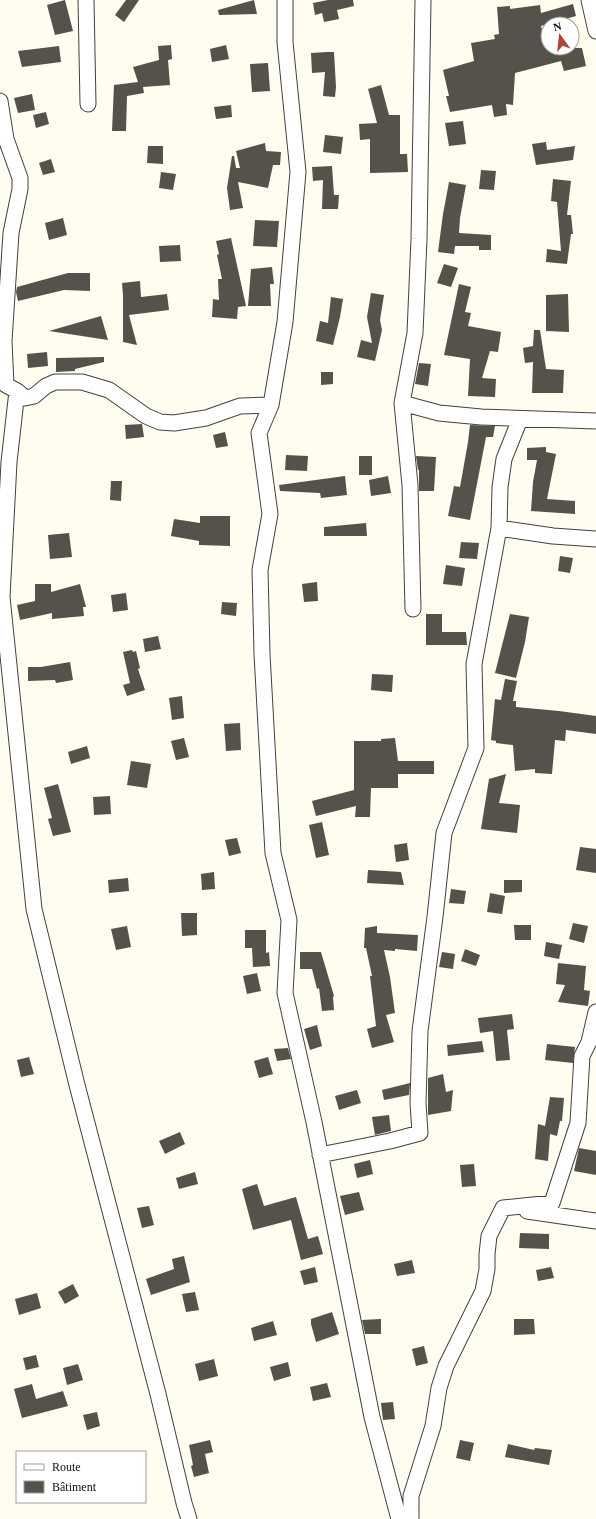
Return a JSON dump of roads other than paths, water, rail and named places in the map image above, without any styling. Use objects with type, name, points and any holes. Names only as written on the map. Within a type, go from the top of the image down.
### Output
[{"type":"street","points":[[86,0],[88,104]]},
{"type":"street","points":[[285,0],[285,42],[298,172],[285,322],[271,405],[259,433],[270,514],[260,570],[262,654],[274,853],[289,920],[285,993],[320,1155],[372,1417],[399,1519]]},
{"type":"street","points":[[413,609],[410,485],[402,402],[415,332],[420,239],[423,0]]},
{"type":"street","points":[[589,0],[596,31]]},
{"type":"street","points":[[0,101],[6,139],[20,178],[20,189],[11,233],[4,341],[8,387],[9,462],[2,597],[34,909],[77,1085],[158,1394],[184,1503],[190,1519]]},
{"type":"street","points":[[8,387],[25,398],[30,398],[46,386],[55,382],[82,382],[109,390],[146,416],[160,422],[174,423],[206,418],[240,406],[271,405]]},
{"type":"street","points":[[402,402],[439,413],[520,419],[596,421]]},
{"type":"street","points":[[320,1155],[390,1141],[420,1133],[418,1103],[420,1031],[436,917],[444,833],[476,748],[474,664],[499,528],[500,487],[504,460],[520,419]]},
{"type":"street","points":[[499,528],[553,536],[596,539]]},
{"type":"street","points":[[502,1208],[552,1203],[578,1123],[582,1056],[589,1042],[596,1012]]},
{"type":"street","points":[[502,1208],[596,1222]]},
{"type":"street","points":[[411,1519],[411,1496],[433,1426],[439,1388],[446,1366],[483,1291],[487,1269],[489,1236],[502,1208]]}]
